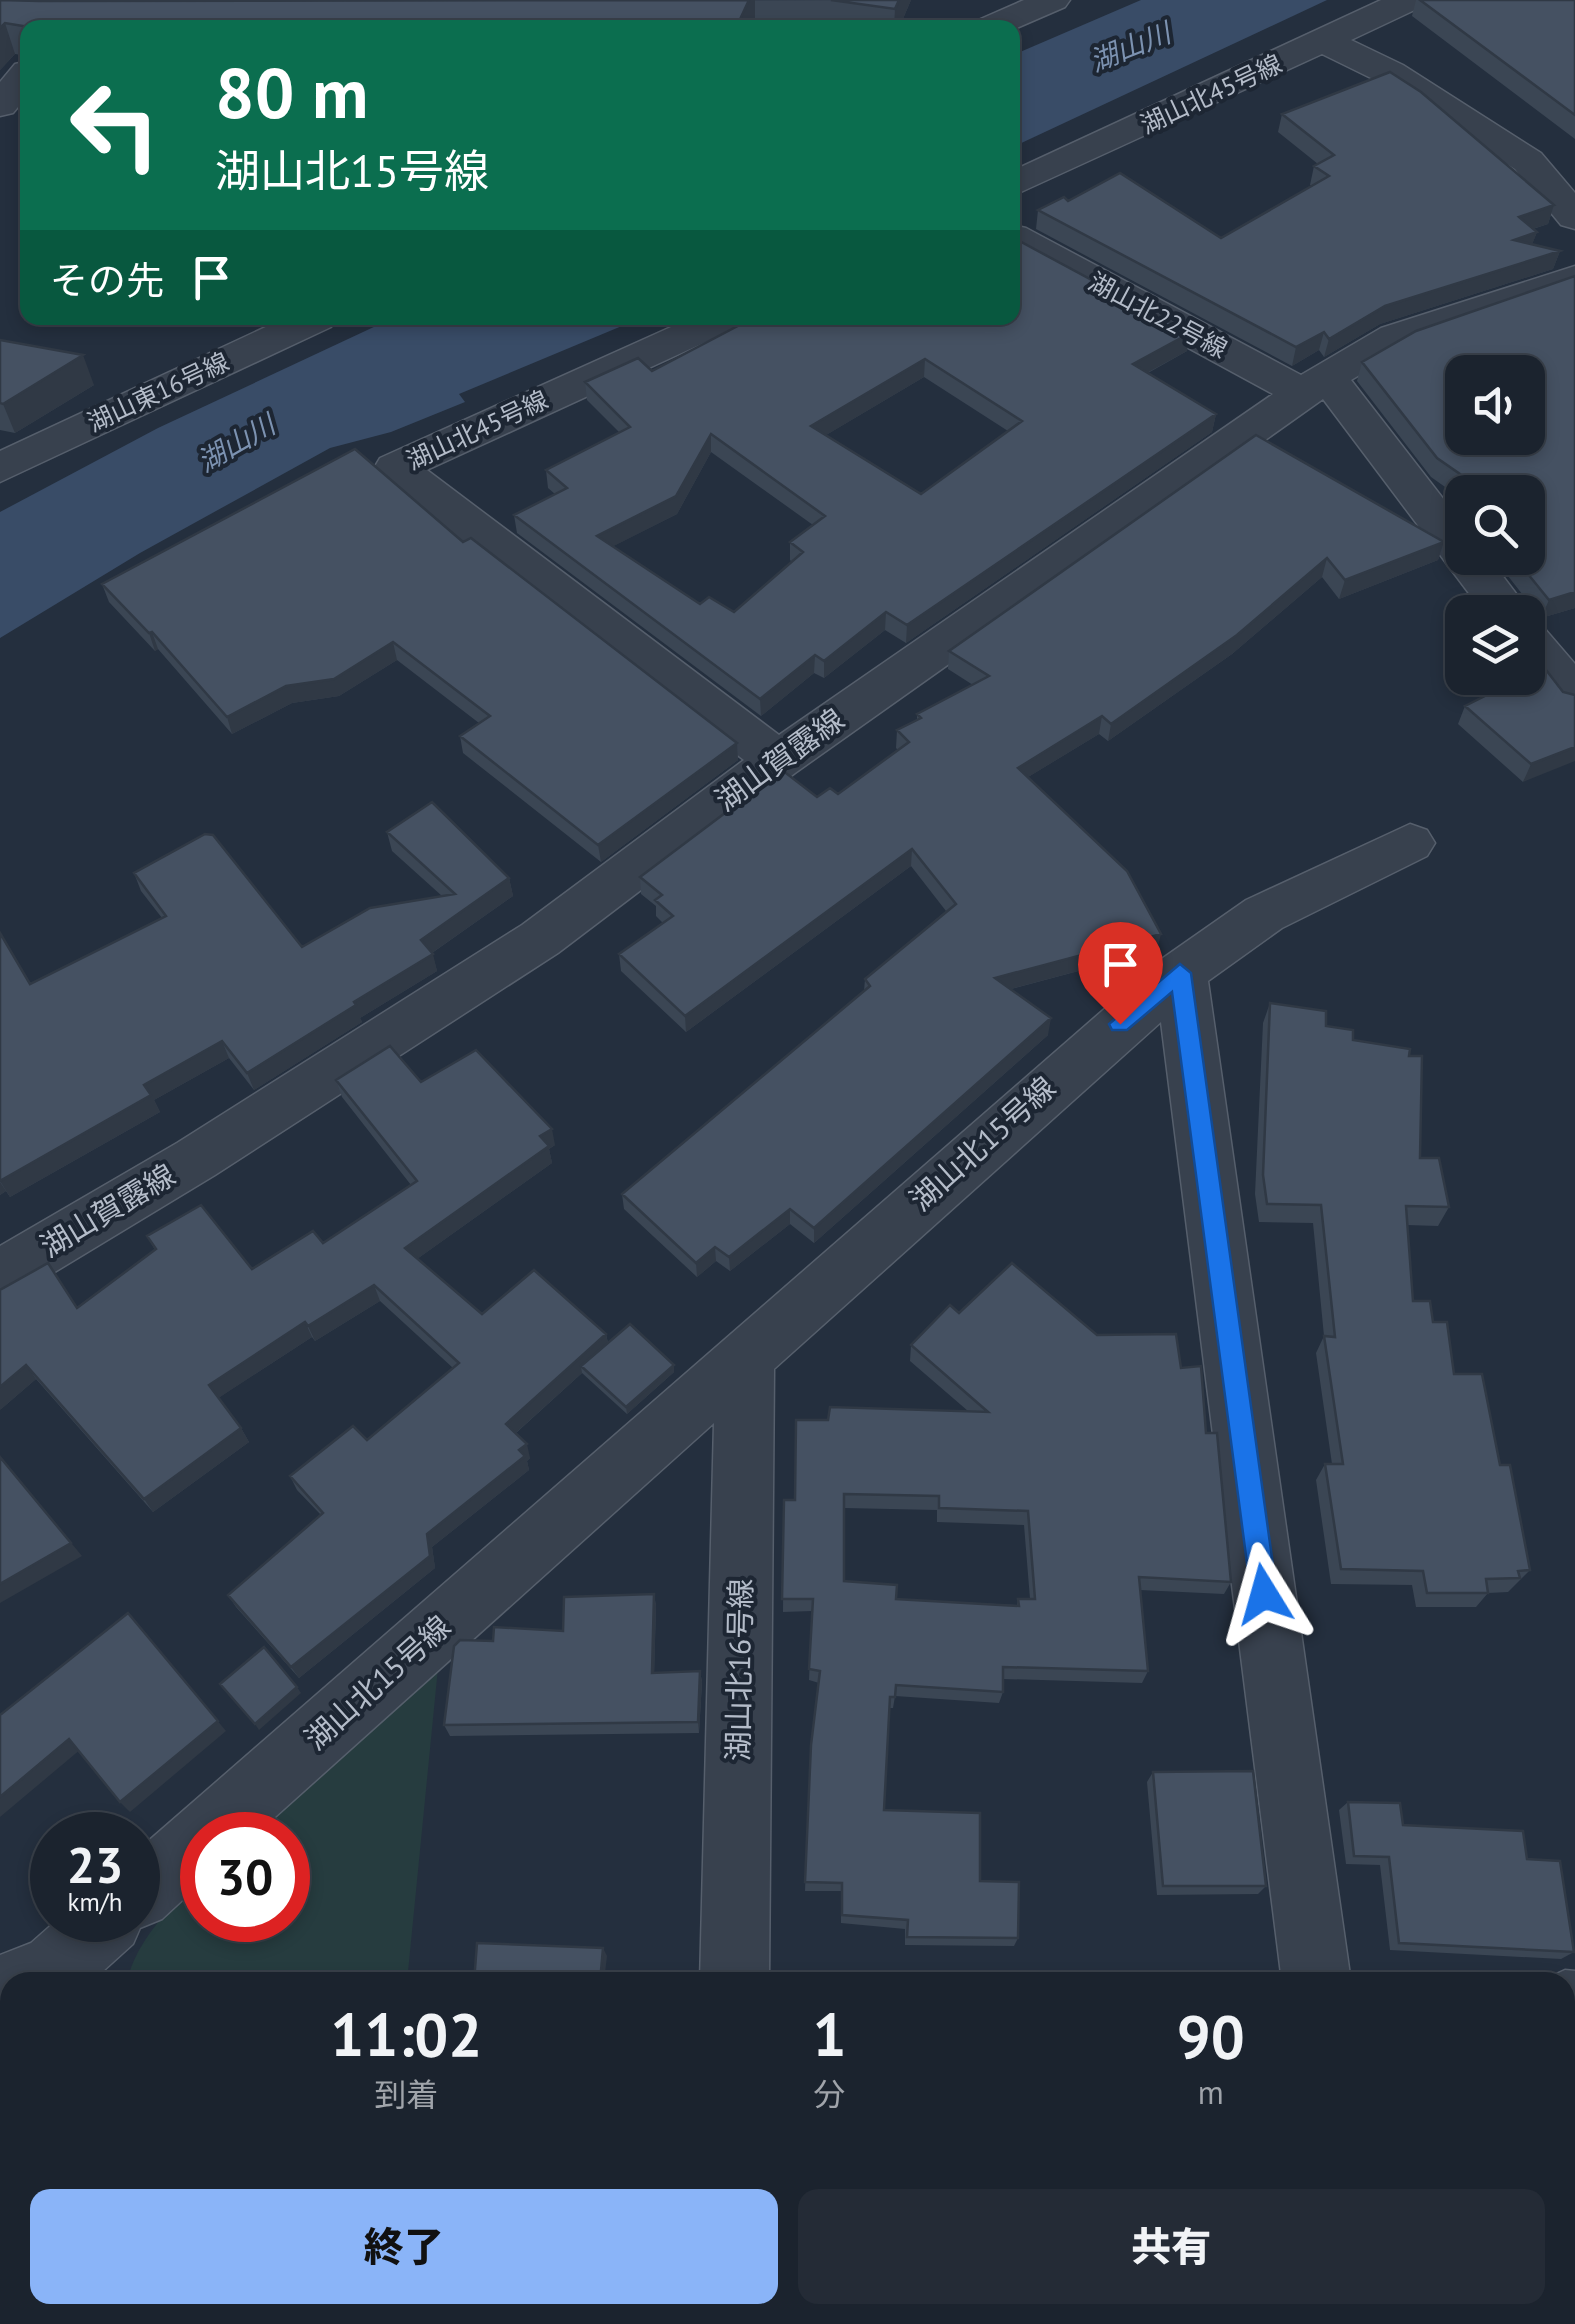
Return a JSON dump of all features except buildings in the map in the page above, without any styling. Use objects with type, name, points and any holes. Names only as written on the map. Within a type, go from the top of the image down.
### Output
[{"type":"street","points":[[1007,20],[1053,0]]},
{"type":"street","name":"湖山北45号線","points":[[1020,181],[1408,0]]},
{"type":"street","points":[[1324,41],[1390,73],[1528,162],[1575,218]]},
{"type":"street","points":[[0,104],[20,81]]},
{"type":"street","name":"湖山北22号線","points":[[1020,240],[1315,384]]},
{"type":"street","name":"湖山賀露線","points":[[0,1275],[196,1159],[540,939],[778,760],[1315,384],[1394,338],[1575,278]]},
{"type":"street","name":"湖山東16号線","points":[[0,468],[302,325]]},
{"type":"street","name":"湖山北45号線","points":[[709,325],[394,468],[778,760]]},
{"type":"street","points":[[1315,384],[1445,534]]},
{"type":"street","points":[[1545,659],[1575,695]]},
{"type":"street","name":"湖山北15号線","points":[[231,1812],[1180,973],[1264,914],[1410,843]]},
{"type":"street","points":[[1180,973],[1315,1972]]},
{"type":"street","name":"湖山北16号線","points":[[735,1972],[745,1357]]},
{"type":"street","name":"湖山北15号線","points":[[160,1875],[180,1857]]},
{"type":"street","points":[[48,1972],[85,1942]]},
{"type":"green space","points":[[438,1668],[408,1972],[130,1972],[144,1942],[160,1942],[160,1921],[180,1899],[180,1942],[310,1942],[310,1812],[276,1812]]},
{"type":"water","name":"湖山川","points":[[1141,0],[1327,0],[1020,144],[1020,52]]},
{"type":"water","name":"湖山川","points":[[378,325],[624,325],[459,394],[465,402],[391,432],[330,448],[140,553],[0,638],[0,512],[158,428]]},
{"type":"route","points":[[1120,1024],[1180,973],[1264,1594]]}]
